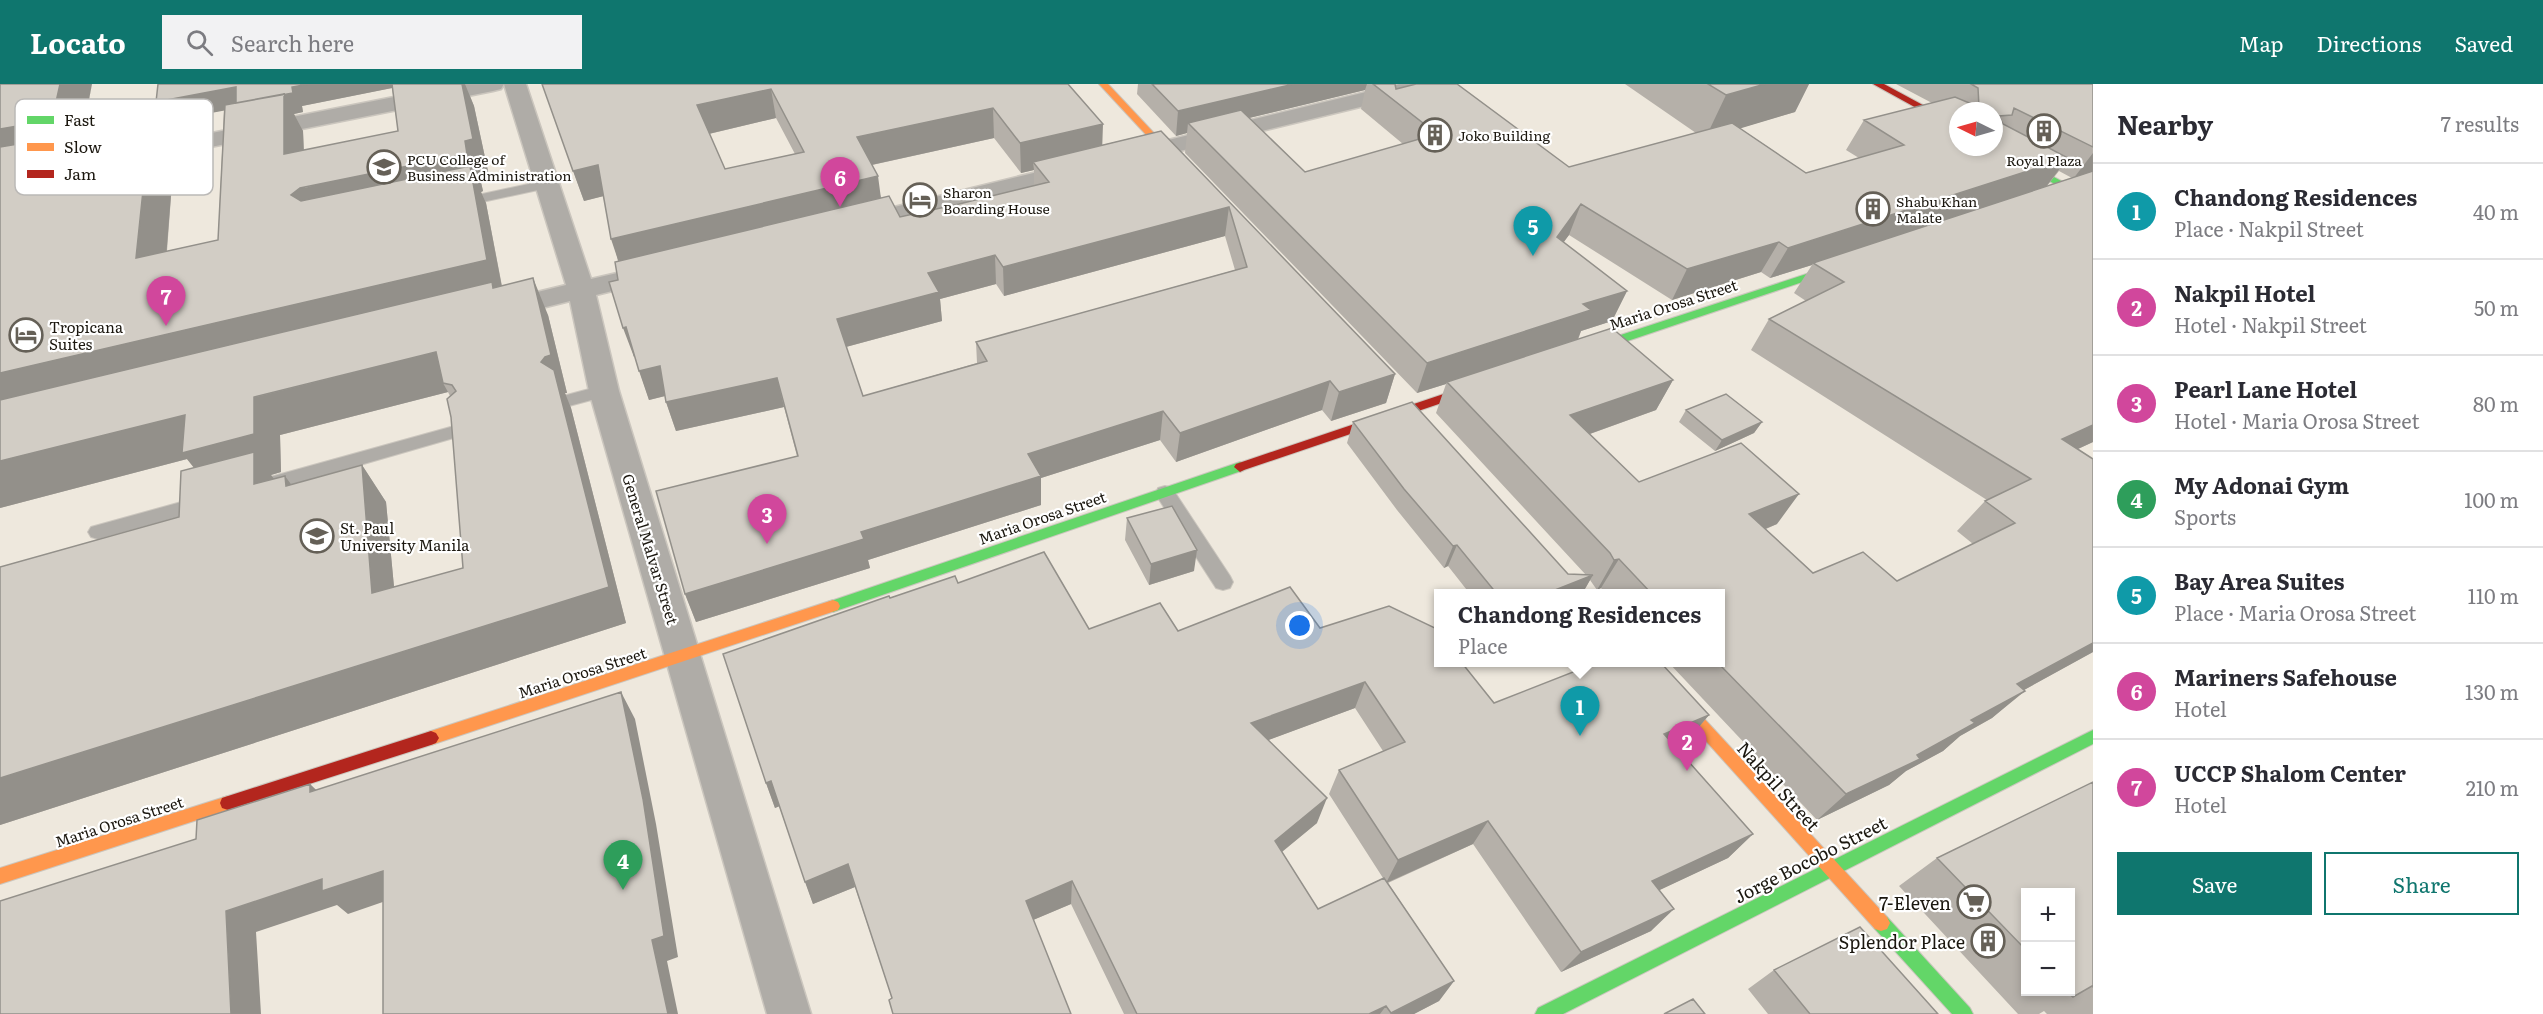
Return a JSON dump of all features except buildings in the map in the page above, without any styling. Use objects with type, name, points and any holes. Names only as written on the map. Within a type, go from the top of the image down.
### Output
[{"type":"street","points":[[213,139],[493,84]]},
{"type":"street","name":"General Malvar Street","points":[[515,84],[581,290],[604,391],[789,1014]]},
{"type":"street","points":[[1103,84],[1188,174]]},
{"type":"street","points":[[837,228],[1426,84]]},
{"type":"street","points":[[1877,84],[1949,123]]},
{"type":"street","points":[[2003,153],[2093,202]]},
{"type":"street","points":[[2048,198],[2093,183]]},
{"type":"street","name":"Maria Orosa Street","points":[[1570,356],[1855,262]]},
{"type":"street","points":[[477,316],[674,267]]},
{"type":"street","name":"Maria Orosa Street","points":[[0,876],[683,657],[1502,378]]},
{"type":"street","name":"Nakpil Street","points":[[1646,667],[1964,1014]]},
{"type":"street","name":"Jorge Bocobo Street","points":[[1544,1014],[2093,737]]},
{"type":"lane","points":[[444,206],[547,183]]},
{"type":"lane","points":[[569,400],[604,391]]},
{"type":"lane","points":[[247,490],[465,429]]},
{"type":"lane","points":[[1165,493],[1223,582]]},
{"type":"lane","points":[[98,532],[224,497]]},
{"type":"traffic: fast","points":[[2003,153],[2093,202]]},
{"type":"traffic: fast","points":[[1582,352],[1846,264]]},
{"type":"traffic: fast","points":[[833,606],[1240,467]]},
{"type":"traffic: fast","points":[[1544,1014],[2093,737]]},
{"type":"traffic: fast","points":[[1881,923],[1964,1014]]},
{"type":"traffic: slow","points":[[1103,84],[1180,166]]},
{"type":"traffic: slow","points":[[431,738],[833,606]]},
{"type":"traffic: slow","points":[[1647,667],[1881,923]]},
{"type":"traffic: slow","points":[[0,876],[228,803]]},
{"type":"traffic: jam","points":[[1877,84],[1949,123]]},
{"type":"traffic: jam","points":[[1240,467],[1485,384]]},
{"type":"traffic: jam","points":[[228,803],[431,738]]},
{"type":"place","name":"Royal Plaza","points":[[2044,131]]},
{"type":"place","name":"Joko Building","points":[[1435,135]]},
{"type":"place","name":"PCU College of Business Administration","points":[[384,167]]},
{"type":"place","name":"Sharon Boarding House","points":[[920,200]]},
{"type":"place","name":"Mariners Safehouse","points":[[840,207]]},
{"type":"place","name":"Shabu Khan Malate","points":[[1873,209]]},
{"type":"place","name":"Bay Area Suites","points":[[1533,256]]},
{"type":"place","name":"UCCP Shalom Center","points":[[166,326]]},
{"type":"place","name":"Tropicana Suites","points":[[26,335]]},
{"type":"place","name":"St. Paul University Manila","points":[[317,536]]},
{"type":"place","name":"Pearl Lane Hotel","points":[[767,544]]},
{"type":"place","name":"Chandong Residences","points":[[1580,736]]},
{"type":"place","name":"Nakpil Hotel","points":[[1687,771]]},
{"type":"place","name":"My Adonai Gym","points":[[623,890]]},
{"type":"place","name":"7-Eleven","points":[[1974,902]]},
{"type":"place","name":"Splendor Place","points":[[1988,941]]}]
